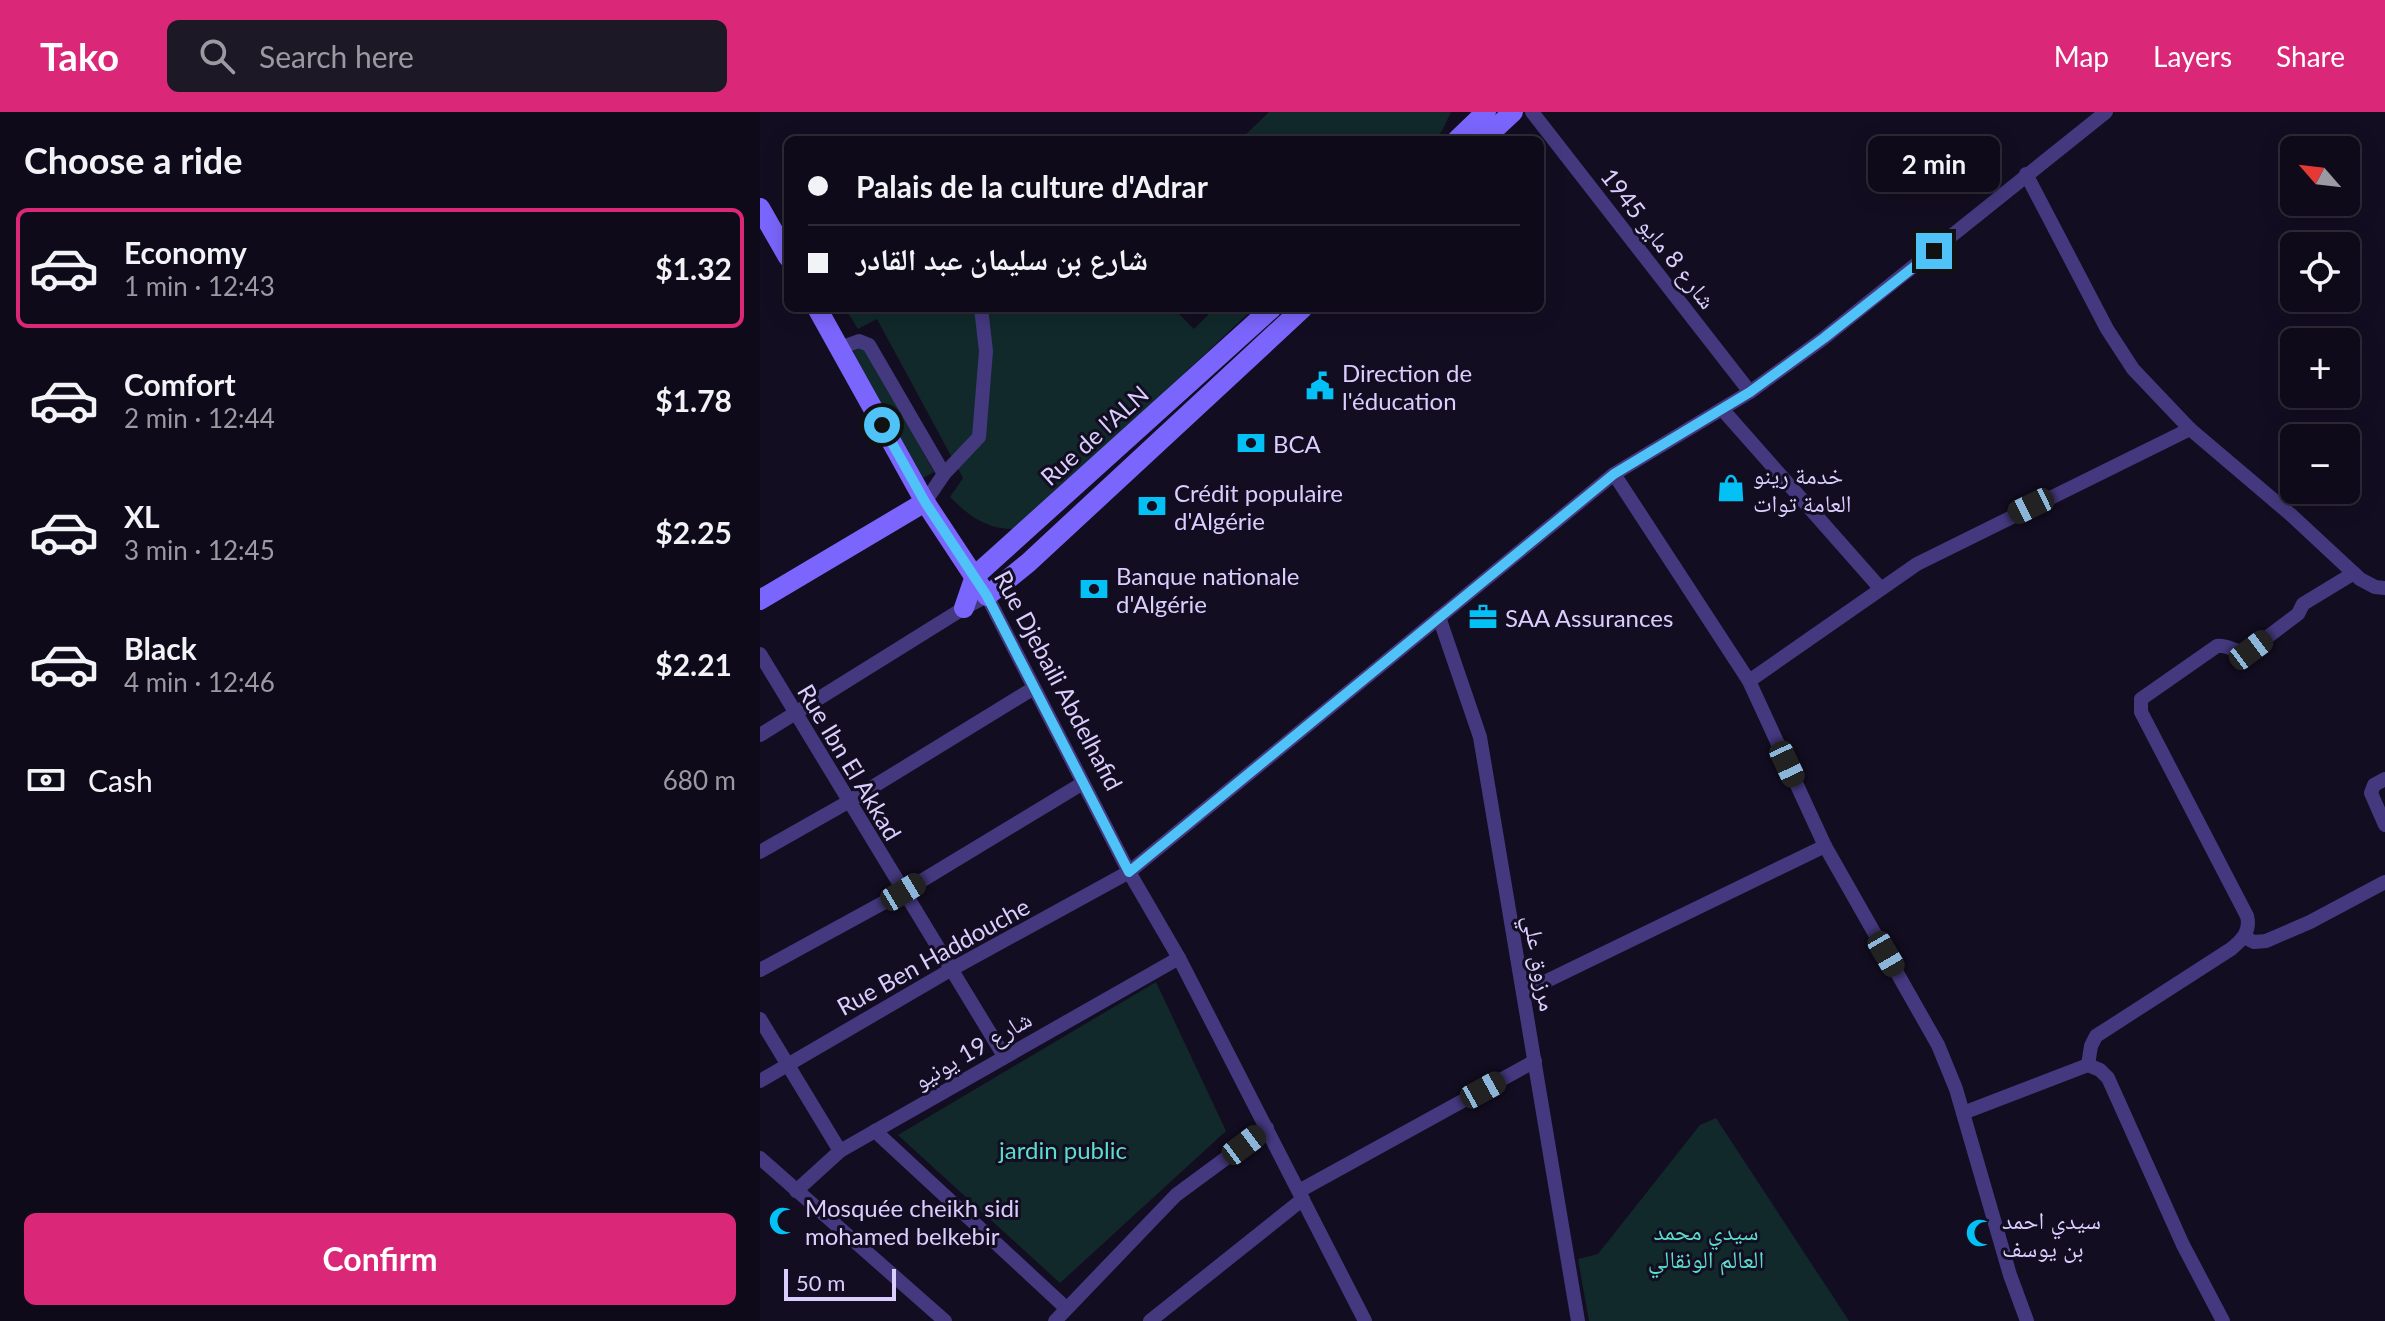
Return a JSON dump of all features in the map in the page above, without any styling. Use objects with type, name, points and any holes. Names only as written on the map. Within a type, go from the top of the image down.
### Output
[{"type":"street","points":[[1461,136],[1486,112]]},
{"type":"street","points":[[1487,136],[1513,112]]},
{"type":"street","name":"شارع 8 مايو 1945","points":[[1532,112],[1750,392]]},
{"type":"street","name":"Rue Ben Haddouche","points":[[760,1081],[952,969],[1129,872],[1614,474],[1750,392],[1910,270],[2106,112]]},
{"type":"street","points":[[2026,174],[2120,352],[2133,369],[2190,429],[2354,573],[2369,585],[2385,588]]},
{"type":"street","points":[[760,208],[784,250]]},
{"type":"street","name":"Rue Djebaili Abdelhafid","points":[[819,312],[925,502],[987,596],[1129,872],[1179,958],[1365,1321]]},
{"type":"street","points":[[760,600],[925,502],[944,474],[979,437],[986,351],[981,312]]},
{"type":"street","name":"Rue de l'ALN","points":[[964,608],[975,576],[1268,312]]},
{"type":"street","name":"Rue de l'ALN","points":[[987,596],[1028,563],[1299,312]]},
{"type":"street","points":[[840,348],[859,341],[869,345],[944,474]]},
{"type":"street","points":[[1225,351],[1240,367]]},
{"type":"street","points":[[1722,409],[1881,589]]},
{"type":"street","points":[[1749,681],[1917,564],[2190,429]]},
{"type":"street","points":[[1614,474],[1749,681],[1825,846],[1938,1045],[1963,1113],[2010,1275],[2027,1321]]},
{"type":"street","points":[[2088,1065],[2091,1046],[2099,1033],[2231,949],[2244,937],[2249,926],[2247,916],[2141,712],[2140,702],[2217,646],[2223,645],[2243,653],[2249,651],[2298,614],[2303,604],[2354,573]]},
{"type":"street","points":[[760,735],[987,596]]},
{"type":"street","name":"مرزوق علي","points":[[1439,617],[1480,737],[1578,1321]]},
{"type":"street","name":"Rue Ibn El Akkad","points":[[760,654],[1004,1056]]},
{"type":"street","points":[[760,852],[1034,688]]},
{"type":"street","points":[[2385,779],[2374,785],[2371,793],[2385,825]]},
{"type":"street","points":[[760,970],[903,892],[1083,783]]},
{"type":"street","points":[[1524,992],[1825,846]]},
{"type":"street","points":[[2244,937],[2254,942],[2266,941],[2310,922],[2385,882]]},
{"type":"street","name":"شارع 19 يونيو","points":[[796,1191],[840,1151],[1179,958]]},
{"type":"street","points":[[760,1019],[840,1151]]},
{"type":"street","points":[[1150,1321],[1301,1195],[1535,1061]]},
{"type":"street","points":[[1963,1113],[2088,1065],[2100,1070],[2108,1078],[2183,1245],[2223,1321]]},
{"type":"street","points":[[1055,1321],[1176,1195],[1267,1128]]},
{"type":"street","points":[[875,1131],[1066,1308]]},
{"type":"street","points":[[760,1158],[945,1321]]},
{"type":"green space","points":[[1269,112],[1451,112],[1437,136],[1244,136]]},
{"type":"green space","points":[[847,312],[1177,312],[1194,329],[1211,312],[1250,312],[1018,529],[989,525],[965,511],[950,497],[963,478],[877,319],[858,329]]},
{"type":"green space","points":[[864,346],[934,472],[923,478],[852,352]]},
{"type":"green space","name":"jardin public","points":[[1156,982],[1226,1131],[1060,1283],[898,1135]]},
{"type":"green space","name":"سيدي محمد العالم الونقالي","points":[[1716,1118],[1849,1321],[1589,1321],[1578,1259],[1598,1254],[1700,1125]]},
{"type":"place","name":"Direction de l'éducation","points":[[1320,386]]},
{"type":"place","name":"BCA","points":[[1251,443]]},
{"type":"place","name":"خدمة رينو العامة توات","points":[[1731,488]]},
{"type":"place","name":"Crédit populaire d'Algérie","points":[[1152,506]]},
{"type":"place","name":"Banque nationale d'Algérie","points":[[1094,589]]},
{"type":"place","name":"SAA Assurances","points":[[1483,617]]},
{"type":"place","name":"Mosquée cheikh sidi mohamed belkebir","points":[[783,1221]]},
{"type":"place","name":"سيدي احمد بن يوسف","points":[[1980,1233]]},
{"type":"route","points":[[882,425],[925,502],[987,596],[1129,872],[1614,474],[1750,392],[1934,251]]}]
